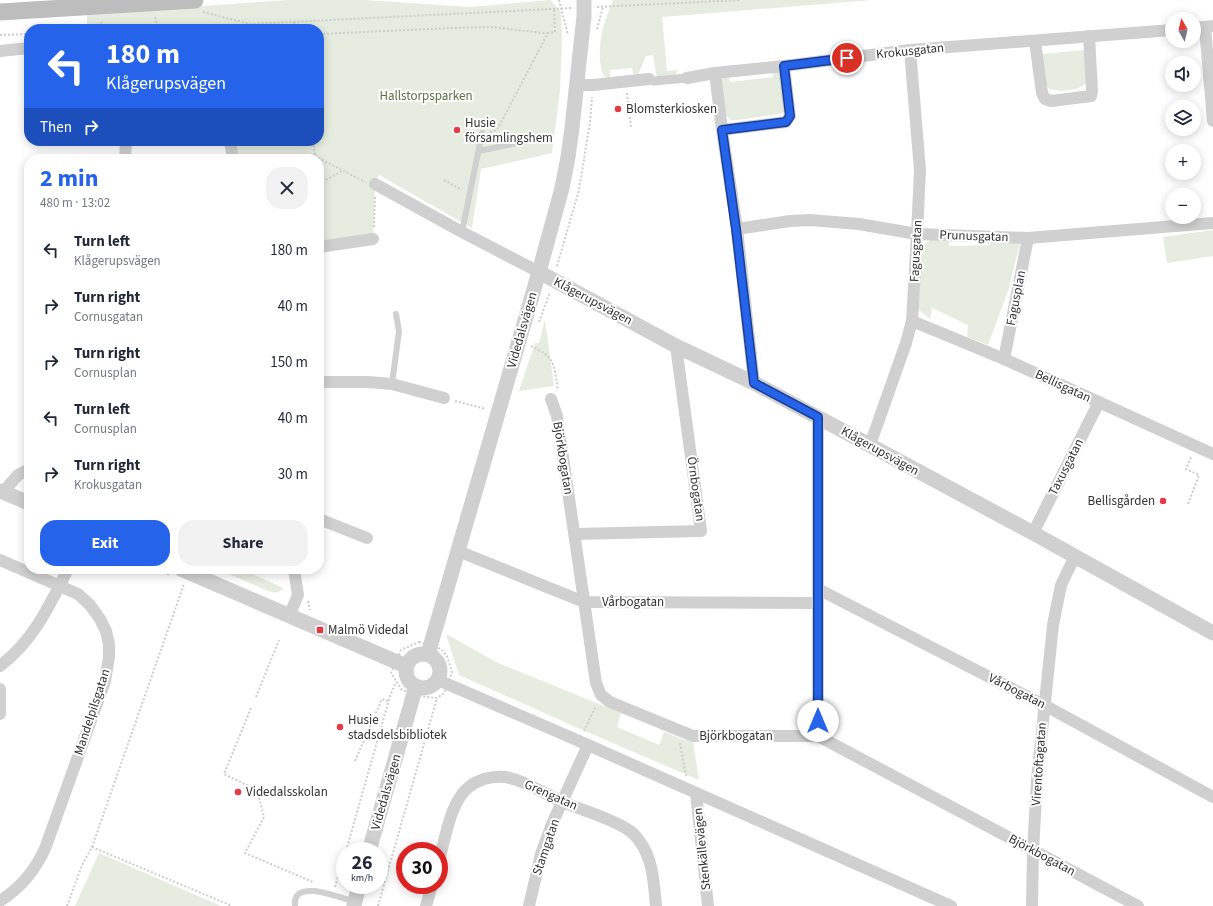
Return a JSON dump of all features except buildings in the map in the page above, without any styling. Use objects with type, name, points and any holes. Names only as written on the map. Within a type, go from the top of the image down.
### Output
[{"type":"main road","points":[[0,1],[16,0]]},
{"type":"main road","points":[[0,12],[197,5]]},
{"type":"street","name":"Videdalsvägen","points":[[428,654],[562,188],[568,157],[577,85],[584,0]]},
{"type":"street","points":[[1204,27],[1213,121]]},
{"type":"street","name":"Krokusgatan","points":[[577,85],[594,85],[649,79],[654,81],[687,78],[715,72],[784,66],[910,50],[1165,31]]},
{"type":"street","points":[[1035,41],[1042,93],[1045,99],[1051,101],[1092,96],[1089,36]]},
{"type":"street","points":[[0,50],[24,48]]},
{"type":"street","name":"Fagusgatan","points":[[870,445],[906,343],[912,321],[920,170],[910,50]]},
{"type":"street","points":[[722,130],[786,122],[790,116],[784,66]]},
{"type":"street","points":[[715,72],[736,229],[754,383]]},
{"type":"street","name":"Klågerupsvägen","points":[[375,184],[676,346],[754,383],[1033,532],[1213,633]]},
{"type":"street","name":"Prunusgatan","points":[[736,229],[810,220],[859,224],[917,234],[1028,238],[1213,223]]},
{"type":"street","name":"Fagusplan","points":[[1004,359],[1028,238]]},
{"type":"street","points":[[324,246],[374,239]]},
{"type":"street","name":"Bellisgatan","points":[[912,321],[1004,359],[1213,454]]},
{"type":"street","name":"Örnbogatan","points":[[574,534],[701,531],[676,346]]},
{"type":"street","points":[[324,382],[368,382],[392,384],[444,398]]},
{"type":"street","name":"Björkbogatan","points":[[551,399],[557,416],[596,683],[601,695],[610,702],[627,710],[693,736],[818,736],[1138,906]]},
{"type":"street","name":"Taxusgatan","points":[[1033,532],[1098,402]]},
{"type":"street","points":[[818,417],[818,736]]},
{"type":"street","points":[[24,471],[18,474],[1,491],[24,502]]},
{"type":"street","points":[[324,521],[367,538]]},
{"type":"street","name":"Vårbogatan","points":[[458,551],[584,602],[818,603]]},
{"type":"street","name":"Virentoftagatan","points":[[1032,906],[1033,851],[1044,705],[1052,625],[1061,585],[1075,556]]},
{"type":"street","name":"Mandelpilsgatan","points":[[0,560],[24,570]]},
{"type":"street","name":"Mandelpilsgatan","points":[[0,901],[21,885],[40,861],[102,687],[109,657],[109,644],[106,631],[90,605],[78,594],[32,574]]},
{"type":"street","points":[[0,666],[17,652],[40,624],[66,574]]},
{"type":"street","points":[[192,574],[406,666]]},
{"type":"street","points":[[289,616],[298,595],[295,574]]},
{"type":"street","name":"Vårbogatan","points":[[818,589],[1044,705],[1213,797]]},
{"type":"street","points":[[417,654],[428,654],[437,660],[440,671],[438,680],[430,686],[423,688],[416,686],[407,678],[406,666],[412,657],[417,654]]},
{"type":"street","points":[[438,680],[584,743],[951,906]]},
{"type":"street","name":"Videdalsvägen","points":[[371,842],[416,686]]},
{"type":"street","points":[[0,689],[0,714]]},
{"type":"street","name":"Stamgatan","points":[[529,906],[541,854],[552,824],[563,802],[584,743]]},
{"type":"street","name":"Grengatan","points":[[444,842],[457,801],[462,794],[476,782],[494,777],[514,779],[563,802],[628,829],[640,841],[646,851],[650,866],[656,906]]},
{"type":"street","name":"Stenkällevägen","points":[[696,793],[708,906]]},
{"type":"street","points":[[354,904],[357,894]]},
{"type":"street","points":[[426,906],[429,894]]},
{"type":"lane","points":[[462,232],[482,133]]},
{"type":"lane","points":[[479,151],[527,141]]},
{"type":"lane","points":[[392,384],[399,331],[396,314]]},
{"type":"lane","points":[[295,906],[295,900],[300,892],[307,891],[319,892],[354,904]]},
{"type":"path","points":[[559,0],[569,39]]},
{"type":"path","points":[[596,34],[603,7],[742,0]]},
{"type":"path","points":[[197,5],[250,24],[554,10],[560,8]]},
{"type":"path","points":[[324,34],[473,27],[493,27],[548,33],[555,32],[554,10]]},
{"type":"path","points":[[155,16],[157,24]]},
{"type":"path","points":[[99,24],[104,21]]},
{"type":"path","points":[[482,133],[497,130],[548,33]]},
{"type":"path","points":[[0,35],[24,34]]},
{"type":"path","points":[[626,82],[631,127]]},
{"type":"path","points":[[579,190],[590,122],[594,85]]},
{"type":"path","points":[[324,161],[367,183],[375,184],[374,239]]},
{"type":"path","points":[[326,180],[342,170]]},
{"type":"path","points":[[444,180],[470,194]]},
{"type":"path","points":[[531,346],[543,352],[555,366],[558,390],[551,399]]},
{"type":"path","points":[[444,398],[489,410]]},
{"type":"path","points":[[1188,504],[1199,475],[1186,469],[1196,446]]},
{"type":"path","points":[[67,906],[80,869],[92,847],[184,574]]},
{"type":"path","points":[[256,697],[279,640]]},
{"type":"path","points":[[348,842],[389,701],[397,681]]},
{"type":"path","points":[[584,743],[601,695]]},
{"type":"path","points":[[378,906],[437,698]]},
{"type":"path","points":[[355,761],[382,699],[389,701]]},
{"type":"path","points":[[251,708],[224,774],[257,790],[264,816],[245,853],[314,882]]},
{"type":"path","points":[[681,732],[680,742],[686,776],[696,793]]},
{"type":"path","points":[[92,847],[232,906]]},
{"type":"path","points":[[333,896],[336,885]]},
{"type":"green space","name":"Hallstorpsparken","points":[[288,0],[364,0],[469,7],[550,0],[561,12],[562,40],[560,91],[552,153],[481,169],[472,228],[379,175],[375,184],[373,239],[324,246],[324,154],[235,154],[234,146],[324,146],[324,24],[87,24],[87,14]]},
{"type":"green space","points":[[613,0],[872,0],[662,17],[667,71],[678,70],[674,77],[657,79],[653,55],[646,56],[637,77],[634,77],[632,68],[610,70],[610,79],[603,75],[600,47],[603,28]]},
{"type":"green space","points":[[1084,50],[1088,72],[1088,79],[1086,83],[1079,88],[1068,90],[1058,91],[1048,88],[1046,85],[1042,54]]},
{"type":"green space","points":[[773,69],[780,70],[786,107],[781,114],[731,120],[724,114],[721,95],[722,78],[728,75],[730,82],[773,77]]},
{"type":"green space","points":[[1213,230],[1213,256],[1167,263],[1163,237]]},
{"type":"green space","points":[[950,238],[949,246],[991,245],[991,239],[1020,243],[1008,291],[988,345],[967,337],[968,325],[932,308],[930,319],[918,309],[922,245],[931,240]]},
{"type":"green space","points":[[545,320],[554,386],[519,391],[535,343],[539,343]]},
{"type":"green space","points":[[229,574],[253,574],[283,588],[276,592],[268,591]]},
{"type":"green space","points":[[446,634],[498,663],[621,713],[617,727],[659,745],[664,732],[693,742],[699,780],[459,675]]},
{"type":"green space","points":[[99,853],[221,906],[75,906]]},
{"type":"place","name":"Blomsterkiosken","points":[[618,109]]},
{"type":"place","name":"Husie församlingshem","points":[[457,130]]},
{"type":"place","name":"Bellisgården","points":[[1163,501]]},
{"type":"place","name":"Malmö Videdal","points":[[320,630]]},
{"type":"place","name":"Husie stadsdelsbibliotek","points":[[340,727]]},
{"type":"place","name":"Videdalsskolan","points":[[238,792]]},
{"type":"route","points":[[818,721],[818,417],[754,383],[736,229],[722,130],[786,122],[790,116],[784,66],[847,58]]}]
